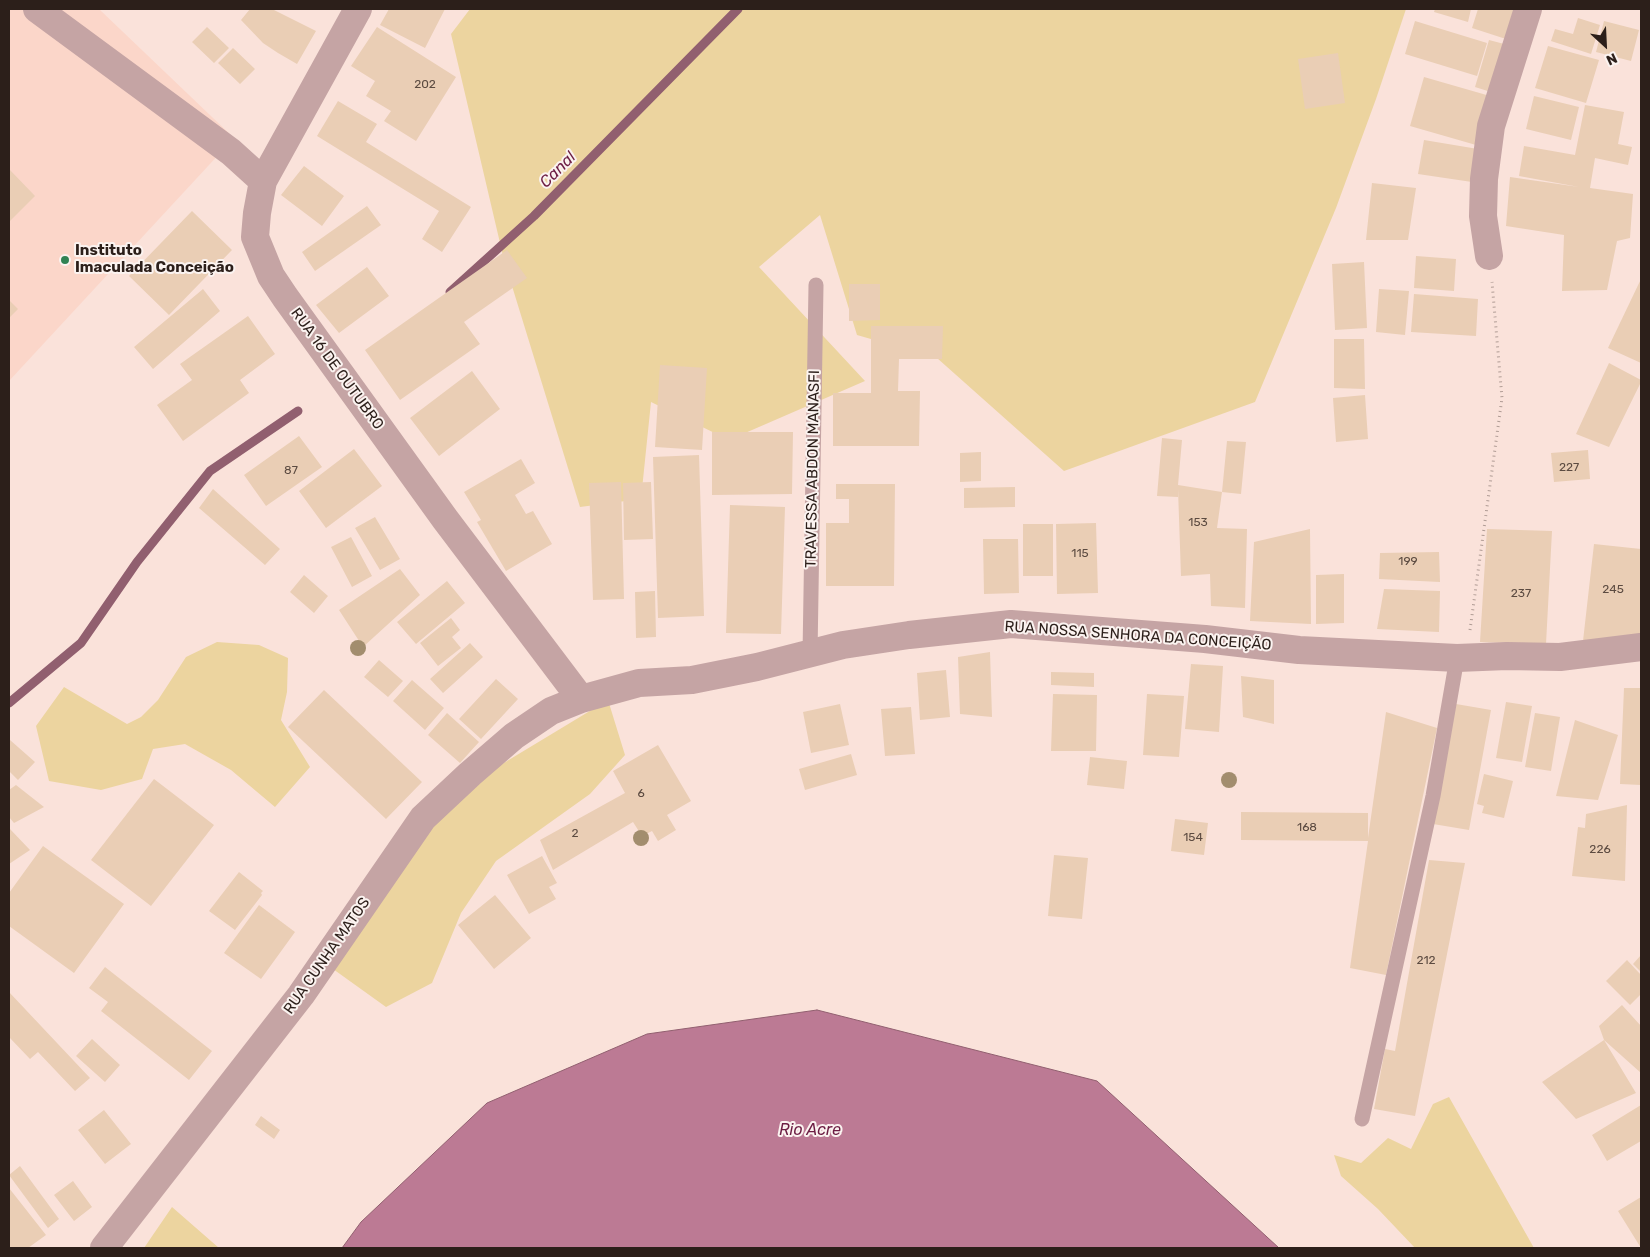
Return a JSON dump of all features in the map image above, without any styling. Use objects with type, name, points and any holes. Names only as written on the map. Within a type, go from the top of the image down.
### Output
[{"type":"street","points":[[37,9],[231,152],[263,181]]},
{"type":"street","name":"RUA 16 DE OUTUBRO","points":[[358,9],[263,181],[255,237],[271,276],[285,297],[445,519],[581,699]]},
{"type":"street","points":[[1489,256],[1483,216],[1484,179],[1491,126],[1528,9]]},
{"type":"street","name":"RUA NOSSA SENHORA DA CONCEIÇÃO","points":[[581,699],[639,683],[692,680],[757,667],[844,645],[909,635],[1011,624],[1205,639],[1299,650],[1461,658],[1506,656],[1560,657],[1641,647]]},
{"type":"street","name":"RUA CUNHA MATOS","points":[[104,1248],[301,996],[423,818],[514,736],[551,711],[581,699]]},
{"type":"lane","name":"TRAVESSA ABDON MANASFI","points":[[810,654],[816,285]]},
{"type":"lane","points":[[1362,1119],[1433,796],[1461,658]]},
{"type":"path","points":[[1461,658],[1502,398],[1489,256]]},
{"type":"shaded area","name":"Instituto Imaculada Conceição","points":[[9,9],[99,9],[234,138],[9,381]]},
{"type":"shaded area","points":[[470,9],[1406,9],[1376,99],[1336,208],[1255,402],[1064,471],[937,358],[857,335],[820,215],[759,267],[865,381],[729,440],[651,402],[641,499],[580,507],[504,260],[451,34]]},
{"type":"shaded area","points":[[217,642],[259,645],[288,658],[287,692],[281,720],[310,767],[275,807],[231,770],[185,744],[153,749],[142,779],[101,790],[49,781],[36,726],[64,687],[127,724],[141,717],[158,700],[186,657]]},
{"type":"shaded area","points":[[608,700],[625,755],[590,794],[496,861],[461,913],[432,983],[386,1007],[333,969],[394,875],[464,787]]},
{"type":"shaded area","points":[[1449,1097],[1534,1248],[1415,1248],[1378,1209],[1341,1176],[1334,1155],[1361,1163],[1388,1138],[1411,1149],[1433,1104]]},
{"type":"shaded area","points":[[172,1207],[219,1248],[144,1248]]},
{"type":"water","name":"Rio Acre","points":[[817,1010],[1097,1081],[1279,1248],[342,1248],[361,1222],[487,1103],[647,1034]]},
{"type":"building","points":[[250,9],[272,9],[316,31],[297,64],[263,43],[241,20]]},
{"type":"building","points":[[389,9],[445,9],[425,48],[380,25]]},
{"type":"building","points":[[1435,9],[1471,9],[1468,22],[1434,12]]},
{"type":"building","points":[[1478,9],[1518,9],[1509,40],[1472,28]]},
{"type":"building","points":[[1578,18],[1600,25],[1591,54],[1551,41],[1555,29],[1573,34]]},
{"type":"building","points":[[1415,21],[1487,43],[1477,76],[1405,54]]},
{"type":"building","points":[[1604,21],[1639,30],[1631,61],[1596,52]]},
{"type":"building","points":[[207,27],[229,48],[214,63],[192,42]]},
{"type":"building","points":[[377,27],[456,77],[416,141],[384,121],[391,111],[366,96],[375,81],[351,66]]},
{"type":"building","points":[[1489,40],[1508,45],[1494,93],[1475,87]]},
{"type":"building","points":[[1548,46],[1599,60],[1586,103],[1535,88]]},
{"type":"building","points":[[233,48],[255,69],[240,84],[218,63]]},
{"type":"building","points":[[1338,53],[1345,103],[1305,109],[1298,59]]},
{"type":"building","points":[[1424,77],[1490,96],[1476,145],[1410,126]]},
{"type":"building","points":[[1534,96],[1579,107],[1571,140],[1526,129]]},
{"type":"building","points":[[338,101],[377,124],[366,142],[471,207],[442,252],[422,239],[439,211],[317,136]]},
{"type":"building","points":[[1585,105],[1624,112],[1618,144],[1632,147],[1628,165],[1595,158],[1590,188],[1633,194],[1630,238],[1617,241],[1607,290],[1562,291],[1564,235],[1506,226],[1510,177],[1579,187],[1519,176],[1524,146],[1575,155]]},
{"type":"building","points":[[1424,140],[1478,149],[1472,182],[1418,174]]},
{"type":"building","points":[[304,166],[344,196],[322,226],[281,195]]},
{"type":"building","points":[[9,169],[35,196],[9,222]]},
{"type":"building","points":[[1372,183],[1416,188],[1408,240],[1366,240]]},
{"type":"building","points":[[367,206],[381,225],[315,271],[302,252]]},
{"type":"building","points":[[192,211],[232,250],[169,315],[129,276]]},
{"type":"building","points":[[507,250],[527,278],[464,322],[480,344],[400,400],[365,350]]},
{"type":"building","points":[[1416,256],[1456,259],[1454,291],[1414,288]]},
{"type":"building","points":[[1364,262],[1367,328],[1335,330],[1332,264]]},
{"type":"building","points":[[367,267],[389,296],[339,333],[316,305]]},
{"type":"building","points":[[1641,279],[1641,363],[1608,348]]},
{"type":"building","points":[[849,284],[880,284],[880,320],[849,321]]},
{"type":"building","points":[[203,289],[220,311],[153,369],[134,347]]},
{"type":"building","points":[[1379,289],[1409,291],[1405,335],[1376,332]]},
{"type":"building","points":[[1414,294],[1478,299],[1476,336],[1411,332]]},
{"type":"building","points":[[9,300],[18,309],[9,318]]},
{"type":"building","points":[[248,316],[275,354],[240,380],[249,393],[183,441],[157,405],[192,380],[180,364]]},
{"type":"building","points":[[871,326],[943,326],[942,359],[899,359],[898,391],[920,391],[919,446],[833,446],[833,393],[871,393]]},
{"type":"building","points":[[1334,339],[1364,339],[1365,389],[1334,388]]},
{"type":"building","points":[[1609,363],[1641,380],[1641,382],[1609,447],[1576,434]]},
{"type":"building","points":[[660,365],[707,368],[702,450],[655,447]]},
{"type":"building","points":[[472,371],[500,409],[439,456],[410,418]]},
{"type":"building","points":[[1365,395],[1368,439],[1336,442],[1333,398]]},
{"type":"building","points":[[712,432],[793,432],[792,494],[712,495]]},
{"type":"building","points":[[299,436],[322,467],[266,506],[244,475]]},
{"type":"building","points":[[1162,438],[1182,440],[1178,485],[1222,492],[1217,528],[1247,529],[1245,608],[1211,606],[1210,574],[1181,576],[1178,489],[1178,497],[1157,496]]},
{"type":"building","points":[[1227,441],[1246,442],[1241,494],[1222,492]]},
{"type":"building","points":[[354,449],[382,486],[326,528],[299,491]]},
{"type":"building","points":[[1588,450],[1590,479],[1554,482],[1551,453]]},
{"type":"building","points":[[981,452],[981,481],[960,482],[960,453]]},
{"type":"building","points":[[699,455],[704,616],[658,618],[653,457]]},
{"type":"building","points":[[521,459],[535,483],[515,495],[526,514],[533,511],[552,544],[506,571],[477,522],[481,520],[464,492]]},
{"type":"building","points":[[621,482],[624,599],[593,600],[589,483]]},
{"type":"building","points":[[651,482],[653,539],[624,540],[623,483]]},
{"type":"building","points":[[836,484],[895,484],[894,586],[826,586],[826,523],[849,523],[849,499],[836,499]]},
{"type":"building","points":[[1015,487],[1015,507],[964,508],[964,488]]},
{"type":"building","points":[[213,489],[280,549],[265,565],[199,508]]},
{"type":"building","points":[[730,505],[785,507],[781,634],[726,633]]},
{"type":"building","points":[[375,517],[400,559],[380,570],[355,528]]},
{"type":"building","points":[[1096,523],[1098,593],[1057,594],[1056,524]]},
{"type":"building","points":[[1023,524],[1053,524],[1053,576],[1023,576]]},
{"type":"building","points":[[1310,529],[1311,624],[1250,621],[1254,542]]},
{"type":"building","points":[[1487,529],[1552,531],[1546,644],[1480,642]]},
{"type":"building","points":[[351,537],[372,576],[352,587],[331,547]]},
{"type":"building","points":[[983,539],[1018,539],[1019,593],[984,594]]},
{"type":"building","points":[[1594,544],[1641,549],[1641,639],[1583,641]]},
{"type":"building","points":[[1439,552],[1440,582],[1379,579],[1380,553]]},
{"type":"building","points":[[400,569],[420,595],[363,647],[339,610]]},
{"type":"building","points":[[1344,574],[1344,623],[1316,624],[1316,575]]},
{"type":"building","points":[[304,575],[328,596],[314,613],[290,592]]},
{"type":"building","points":[[447,581],[465,603],[416,644],[397,622]]},
{"type":"building","points":[[1384,589],[1440,591],[1439,632],[1377,629]]},
{"type":"building","points":[[655,591],[656,637],[636,638],[635,592]]},
{"type":"building","points":[[451,618],[460,630],[452,637],[461,648],[438,666],[420,643]]},
{"type":"building","points":[[470,643],[483,657],[443,693],[430,679]]},
{"type":"building","points":[[990,652],[992,717],[960,714],[958,657]]},
{"type":"building","points":[[379,660],[403,681],[388,697],[364,677]]},
{"type":"building","points":[[1191,664],[1223,666],[1219,732],[1185,729]]},
{"type":"building","points":[[946,670],[950,717],[920,720],[917,673]]},
{"type":"building","points":[[1051,672],[1094,673],[1094,687],[1051,685]]},
{"type":"building","points":[[1241,676],[1274,680],[1274,724],[1243,717]]},
{"type":"building","points":[[496,679],[518,699],[481,739],[459,719]]},
{"type":"building","points":[[412,680],[444,708],[425,730],[393,701]]},
{"type":"building","points":[[1624,688],[1641,688],[1641,785],[1620,784]]},
{"type":"building","points":[[324,690],[422,782],[386,819],[288,727]]},
{"type":"building","points":[[1053,694],[1097,695],[1096,751],[1051,751]]},
{"type":"building","points":[[1147,694],[1184,696],[1179,757],[1143,755]]},
{"type":"building","points":[[1506,702],[1532,706],[1522,762],[1496,758]]},
{"type":"building","points":[[840,704],[849,745],[811,753],[803,712]]},
{"type":"building","points":[[1456,704],[1491,710],[1469,830],[1433,824]]},
{"type":"building","points":[[911,707],[915,754],[885,756],[881,709]]},
{"type":"building","points":[[1386,712],[1437,728],[1386,975],[1350,968],[1368,841],[1241,840],[1241,812],[1368,813],[1368,838]]},
{"type":"building","points":[[447,713],[479,742],[460,763],[428,735]]},
{"type":"building","points":[[1535,713],[1560,717],[1551,771],[1525,767]]},
{"type":"building","points":[[1575,720],[1618,735],[1598,800],[1556,796]]},
{"type":"building","points":[[10,740],[35,762],[18,780],[9,771]]},
{"type":"building","points":[[658,745],[691,801],[667,815],[676,830],[658,841],[652,831],[642,836],[633,822],[553,870],[540,840],[625,793],[613,771]]},
{"type":"building","points":[[851,754],[857,775],[805,790],[799,769]]},
{"type":"building","points":[[1090,757],[1127,761],[1124,789],[1087,785]]},
{"type":"building","points":[[1484,774],[1513,781],[1504,818],[1482,813],[1484,806],[1477,804]]},
{"type":"building","points":[[154,779],[214,825],[151,906],[91,860]]},
{"type":"building","points":[[16,785],[44,807],[14,823],[9,817],[9,790]]},
{"type":"building","points":[[1627,805],[1625,881],[1572,876],[1578,827],[1585,828],[1586,814]]},
{"type":"building","points":[[1175,819],[1208,823],[1204,855],[1171,851]]},
{"type":"building","points":[[9,830],[30,850],[9,864]]},
{"type":"building","points":[[43,846],[124,904],[74,973],[9,926],[9,893]]},
{"type":"building","points":[[1054,855],[1088,858],[1082,919],[1048,916]]},
{"type":"building","points":[[542,856],[557,883],[549,887],[556,899],[529,914],[507,875]]},
{"type":"building","points":[[1429,860],[1465,863],[1415,1116],[1374,1109],[1385,1049],[1395,1051]]},
{"type":"building","points":[[239,872],[263,891],[262,895],[235,930],[209,911]]},
{"type":"building","points":[[495,895],[531,938],[494,969],[458,925]]},
{"type":"building","points":[[259,905],[295,932],[261,979],[224,953]]},
{"type":"building","points":[[1641,955],[1641,972],[1633,964]]},
{"type":"building","points":[[1627,960],[1641,975],[1641,994],[1630,1005],[1606,981]]},
{"type":"building","points":[[105,967],[212,1051],[189,1080],[101,1011],[108,1002],[89,988]]},
{"type":"building","points":[[9,992],[90,1078],[75,1091],[38,1052],[30,1059],[9,1037]]},
{"type":"building","points":[[1622,1005],[1641,1026],[1641,1073],[1604,1040],[1599,1026]]},
{"type":"building","points":[[92,1039],[120,1065],[105,1082],[76,1056]]},
{"type":"building","points":[[1604,1040],[1636,1093],[1576,1119],[1542,1082]]},
{"type":"building","points":[[1641,1105],[1641,1141],[1607,1161],[1592,1135]]},
{"type":"building","points":[[104,1110],[131,1144],[105,1164],[78,1130]]},
{"type":"building","points":[[261,1116],[280,1130],[274,1139],[255,1125]]},
{"type":"building","points":[[20,1166],[59,1219],[48,1228],[9,1175]]},
{"type":"building","points":[[73,1181],[92,1207],[74,1221],[54,1195]]},
{"type":"building","points":[[9,1188],[46,1235],[28,1248],[9,1248]]},
{"type":"building","points":[[1641,1197],[1641,1248],[1618,1211]]},
{"type":"waterway","name":"Canal","points":[[450,292],[534,216],[738,9]]},
{"type":"waterway","points":[[9,703],[81,643],[137,562],[210,471],[298,411]]},
{"type":"place","name":"Instituto Imaculada Conceição","points":[[65,260]]}]
